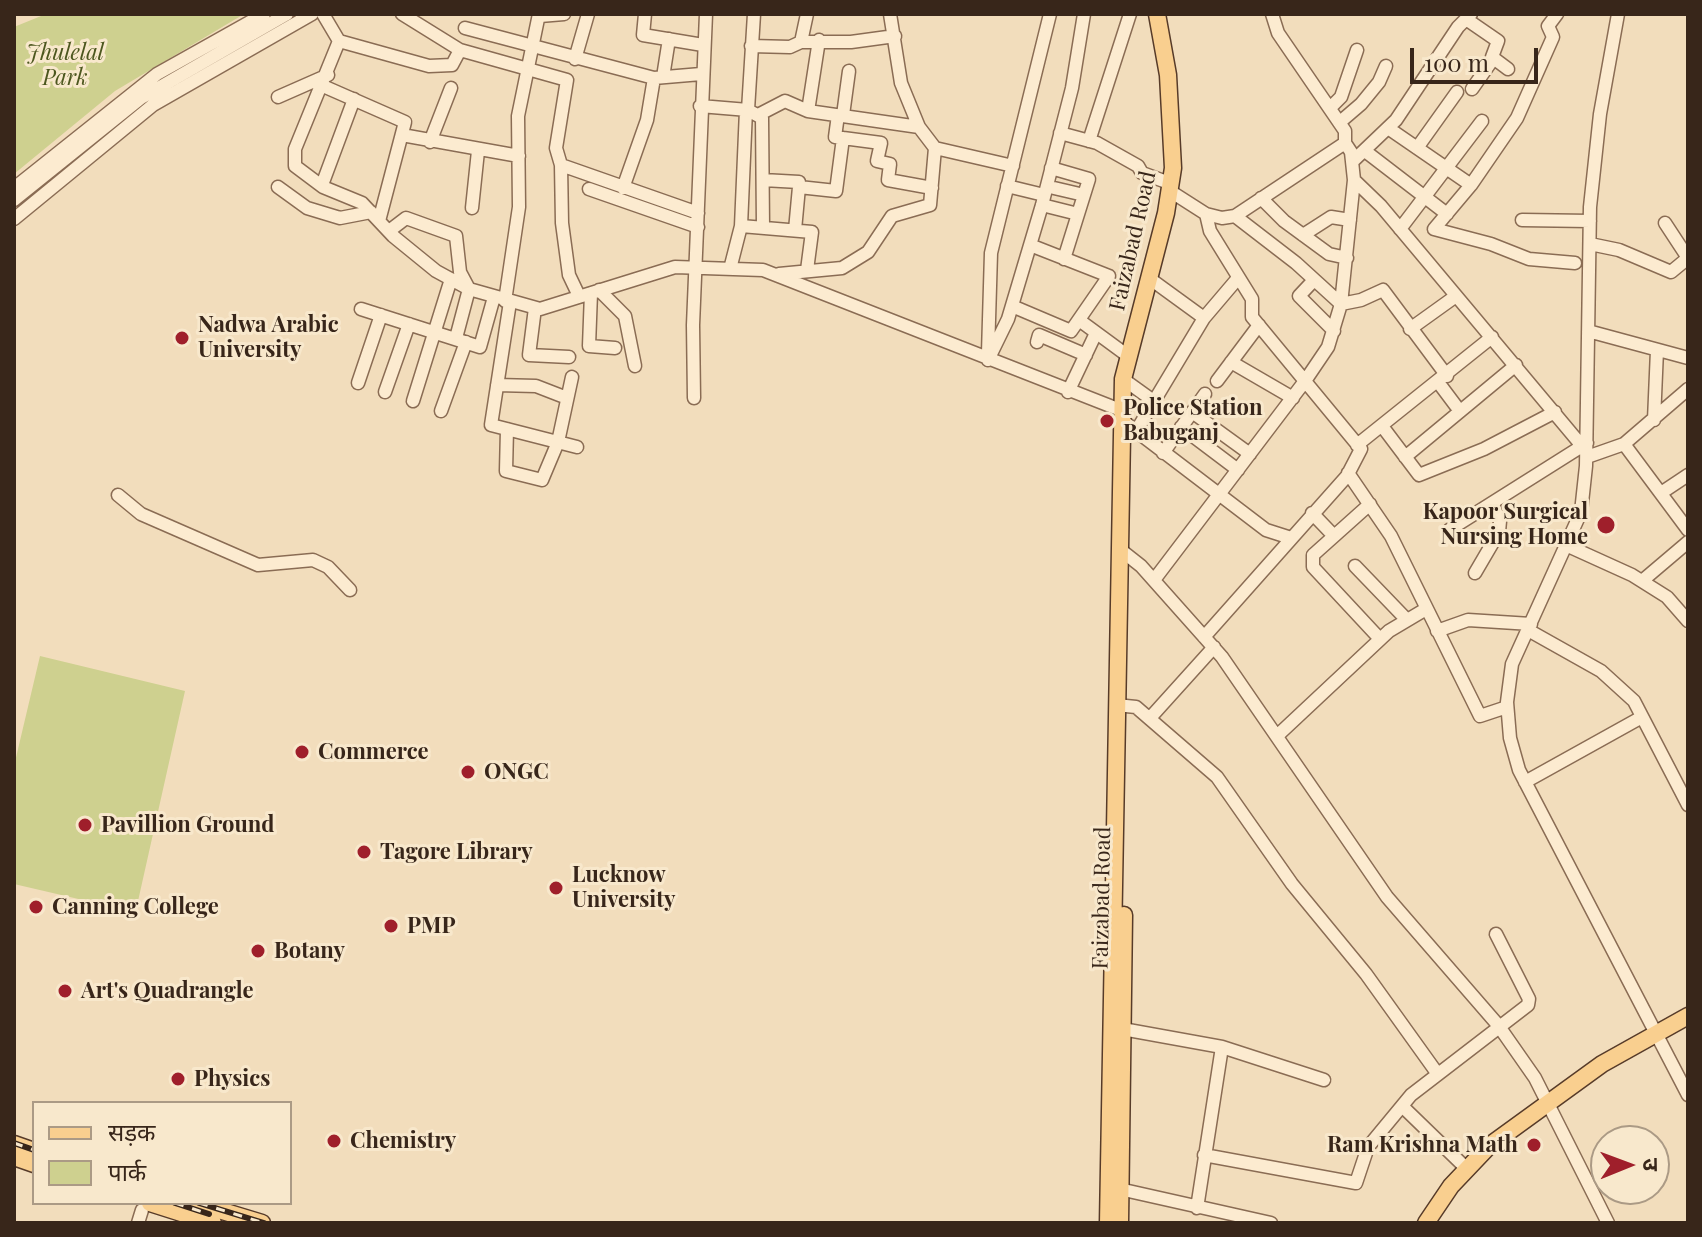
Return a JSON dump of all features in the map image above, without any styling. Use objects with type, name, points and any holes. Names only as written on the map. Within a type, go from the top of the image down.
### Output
[{"type":"main road","name":"Faizabad Road","points":[[1108,1223],[1114,1188],[1121,705],[1117,588],[1122,574],[1127,422],[1123,379],[1171,188],[1168,75],[1157,14]]},
{"type":"main road","points":[[1426,1223],[1451,1186],[1489,1146],[1602,1064],[1688,1016]]},
{"type":"main road","name":"Faizabad Road","points":[[1114,1188],[1120,1223]]},
{"type":"main road","points":[[203,1205],[262,1223]]},
{"type":"main road","points":[[143,1212],[213,1223]]},
{"type":"street","points":[[14,188],[157,74],[264,14]]},
{"type":"street","points":[[14,200],[141,98],[287,14]]},
{"type":"street","points":[[14,219],[153,105],[312,14]]},
{"type":"street","points":[[323,14],[339,41],[429,66],[452,65],[460,50]]},
{"type":"street","points":[[402,14],[460,50],[567,80],[556,148],[561,165],[562,223],[569,275],[625,316],[635,366]]},
{"type":"street","points":[[564,14],[539,15],[518,116],[519,207],[503,300],[491,425],[577,447]]},
{"type":"street","points":[[575,59],[588,14]]},
{"type":"street","points":[[645,14],[643,35],[703,45]]},
{"type":"street","points":[[694,398],[701,74],[706,14]]},
{"type":"street","points":[[730,269],[741,226],[751,112],[754,14]]},
{"type":"street","points":[[801,42],[807,14]]},
{"type":"street","points":[[890,14],[901,83],[919,127],[935,148],[1013,166]]},
{"type":"street","points":[[988,360],[991,253],[1050,14]]},
{"type":"street","points":[[988,360],[1012,306],[1047,196],[1051,168],[1072,88],[1084,14]]},
{"type":"street","points":[[1089,141],[1130,14]]},
{"type":"street","points":[[1154,580],[1305,381],[1334,331],[1341,304],[1354,180],[1345,131],[1278,33],[1272,14]]},
{"type":"street","points":[[1557,14],[1548,26],[1553,37],[1517,118],[1471,185],[1434,229],[1491,244],[1529,259],[1575,263]]},
{"type":"street","points":[[1618,14],[1600,114],[1590,221],[1581,512],[1512,664],[1507,707],[1510,738],[1525,782],[1688,1095]]},
{"type":"street","points":[[1352,162],[1388,128],[1468,17],[1498,41],[1490,63],[1472,89]]},
{"type":"street","points":[[465,28],[575,59],[659,77],[701,74]]},
{"type":"street","points":[[751,46],[790,47],[819,40],[851,42],[895,36]]},
{"type":"street","points":[[623,188],[647,120],[669,39]]},
{"type":"street","points":[[808,111],[819,40]]},
{"type":"street","points":[[339,41],[326,80],[295,149],[295,166],[322,185],[362,203],[389,231],[451,279],[469,289],[535,308],[675,267],[779,274],[842,268],[868,252],[892,216],[930,205],[935,148]]},
{"type":"street","points":[[1330,108],[1341,97],[1357,50]]},
{"type":"street","points":[[1473,60],[1508,69]]},
{"type":"street","points":[[1340,122],[1379,82],[1386,66]]},
{"type":"street","points":[[849,71],[835,137],[881,143],[877,161],[890,164],[888,180],[932,188]]},
{"type":"street","points":[[278,97],[326,80]]},
{"type":"street","points":[[326,80],[354,99],[405,122],[375,217]]},
{"type":"street","points":[[430,142],[451,88]]},
{"type":"street","points":[[1417,148],[1457,92]]},
{"type":"street","points":[[322,185],[354,99]]},
{"type":"street","points":[[751,112],[785,101],[808,111],[919,127]]},
{"type":"street","points":[[700,106],[751,112],[762,118],[763,226]]},
{"type":"street","points":[[1400,229],[1482,121]]},
{"type":"street","points":[[1388,128],[1471,185]]},
{"type":"street","points":[[1060,133],[1089,141],[1138,166],[1142,173],[1171,188],[1206,214],[1222,218],[1235,216],[1345,143]]},
{"type":"street","points":[[402,135],[519,156]]},
{"type":"street","points":[[799,187],[836,191],[843,138]]},
{"type":"street","points":[[472,208],[478,151]]},
{"type":"street","points":[[1365,151],[1447,214]]},
{"type":"street","points":[[561,165],[698,220]]},
{"type":"street","points":[[1051,168],[1089,179],[1064,259]]},
{"type":"street","points":[[763,180],[799,182],[795,230]]},
{"type":"street","points":[[1354,180],[1400,229],[1585,449]]},
{"type":"street","points":[[1007,186],[1047,196],[1084,195]]},
{"type":"street","points":[[278,187],[307,208],[340,218],[375,217]]},
{"type":"street","points":[[589,189],[698,220]]},
{"type":"street","points":[[1047,196],[1078,214]]},
{"type":"street","points":[[1261,198],[1329,254],[1347,258]]},
{"type":"street","points":[[1150,718],[1291,538],[1348,473],[1361,449],[1252,317],[1252,299],[1210,231],[1206,214]]},
{"type":"street","points":[[1235,216],[1341,304]]},
{"type":"street","points":[[1303,235],[1331,217],[1350,220]]},
{"type":"street","points":[[389,231],[406,218],[456,236],[460,272],[469,289],[461,340],[441,411]]},
{"type":"street","points":[[1522,220],[1590,221]]},
{"type":"street","points":[[1590,244],[1619,250],[1671,272],[1688,258],[1665,223]]},
{"type":"street","points":[[741,226],[812,232],[807,270]]},
{"type":"street","points":[[1012,306],[1071,331],[1109,276],[1030,245]]},
{"type":"street","points":[[779,274],[1068,392],[1127,422],[1266,530],[1291,538]]},
{"type":"street","points":[[1149,278],[1204,318]]},
{"type":"street","points":[[1127,422],[1155,402],[1204,318],[1238,278]]},
{"type":"street","points":[[413,401],[451,279]]},
{"type":"street","points":[[1314,280],[1299,296],[1334,331]]},
{"type":"street","points":[[1341,304],[1361,300],[1383,290],[1442,379],[1456,406]]},
{"type":"street","points":[[590,293],[589,346],[615,348]]},
{"type":"street","points":[[1410,329],[1456,296]]},
{"type":"street","points":[[361,309],[480,347],[503,300]]},
{"type":"street","points":[[535,308],[529,355],[569,357]]},
{"type":"street","points":[[358,383],[381,315]]},
{"type":"street","points":[[1045,320],[1038,338],[1086,355]]},
{"type":"street","points":[[1079,320],[1128,356]]},
{"type":"street","points":[[385,392],[409,324]]},
{"type":"street","points":[[1217,381],[1259,325]]},
{"type":"street","points":[[1588,331],[1688,358]]},
{"type":"street","points":[[1068,392],[1096,333]]},
{"type":"street","points":[[1357,445],[1492,337]]},
{"type":"street","points":[[1654,420],[1657,350]]},
{"type":"street","points":[[1231,362],[1293,398]]},
{"type":"street","points":[[1405,457],[1516,365]]},
{"type":"street","points":[[507,429],[506,471],[542,480],[558,442],[572,377]]},
{"type":"street","points":[[1123,379],[1155,402]]},
{"type":"street","points":[[497,385],[536,386],[567,398]]},
{"type":"street","points":[[1449,530],[1585,449],[1624,444],[1688,390]]},
{"type":"street","points":[[1163,453],[1205,394]]},
{"type":"street","points":[[1192,412],[1250,454]]},
{"type":"street","points":[[1382,426],[1419,475],[1484,449],[1555,412]]},
{"type":"street","points":[[1181,427],[1238,470]]},
{"type":"street","points":[[1624,444],[1688,530]]},
{"type":"street","points":[[1348,473],[1391,536],[1480,716],[1507,707]]},
{"type":"street","points":[[1661,493],[1688,475]]},
{"type":"street","points":[[118,495],[141,514],[258,565],[313,560],[328,567],[350,590]]},
{"type":"street","points":[[1475,573],[1499,532],[1500,521],[1492,503]]},
{"type":"street","points":[[1370,504],[1313,555],[1313,567],[1380,639]]},
{"type":"street","points":[[1312,513],[1334,536]]},
{"type":"street","points":[[1642,581],[1688,542]]},
{"type":"street","points":[[1568,546],[1642,581],[1667,597],[1688,621]]},
{"type":"street","points":[[1122,551],[1154,580],[1209,642],[1278,735],[1387,897],[1498,1025],[1535,1078],[1608,1223]]},
{"type":"street","points":[[1355,566],[1407,620]]},
{"type":"street","points":[[1278,735],[1380,639],[1426,609]]},
{"type":"street","points":[[1437,631],[1468,620],[1530,627],[1601,671],[1634,701],[1688,805]]},
{"type":"street","points":[[1121,705],[1136,707],[1217,777],[1292,884],[1366,974],[1437,1073]]},
{"type":"street","points":[[1525,782],[1642,717]]},
{"type":"street","points":[[1674,777],[1688,770]]},
{"type":"street","points":[[1204,1155],[1356,1183],[1368,1147],[1402,1106],[1437,1073],[1528,1005],[1529,999],[1496,934]]},
{"type":"street","points":[[1116,1028],[1222,1047],[1324,1080]]},
{"type":"street","points":[[1197,1208],[1222,1047]]},
{"type":"street","points":[[1402,1106],[1467,1169]]},
{"type":"street","points":[[1114,1188],[1271,1223]]},
{"type":"green space","name":"Jhulelal Park","points":[[46,14],[244,14],[115,91],[14,174],[14,27]]},
{"type":"green space","name":"Pavillion Ground","points":[[40,656],[185,691],[136,910],[14,884],[14,766]]},
{"type":"railway","points":[[14,1143],[32,1149]]},
{"type":"railway","points":[[181,1205],[209,1214]]},
{"type":"railway","points":[[206,1205],[264,1223]]},
{"type":"place","name":"Nadwa Arabic University","points":[[182,338]]},
{"type":"place","name":"Police Station Babuganj","points":[[1107,421]]},
{"type":"place","name":"Kapoor Surgical Nursing Home","points":[[1606,525]]},
{"type":"place","name":"Commerce","points":[[302,752]]},
{"type":"place","name":"ONGC","points":[[468,772]]},
{"type":"place","name":"Pavillion Ground","points":[[85,825]]},
{"type":"place","name":"Tagore Library","points":[[364,852]]},
{"type":"place","name":"Lucknow University","points":[[556,888]]},
{"type":"place","name":"Canning College","points":[[36,907]]},
{"type":"place","name":"PMP","points":[[391,926]]},
{"type":"place","name":"Botany","points":[[258,951]]},
{"type":"place","name":"Art's Quadrangle","points":[[65,991]]},
{"type":"place","name":"Physics","points":[[178,1079]]},
{"type":"place","name":"Chemistry","points":[[334,1141]]},
{"type":"place","name":"Ram Krishna Math","points":[[1534,1145]]}]
